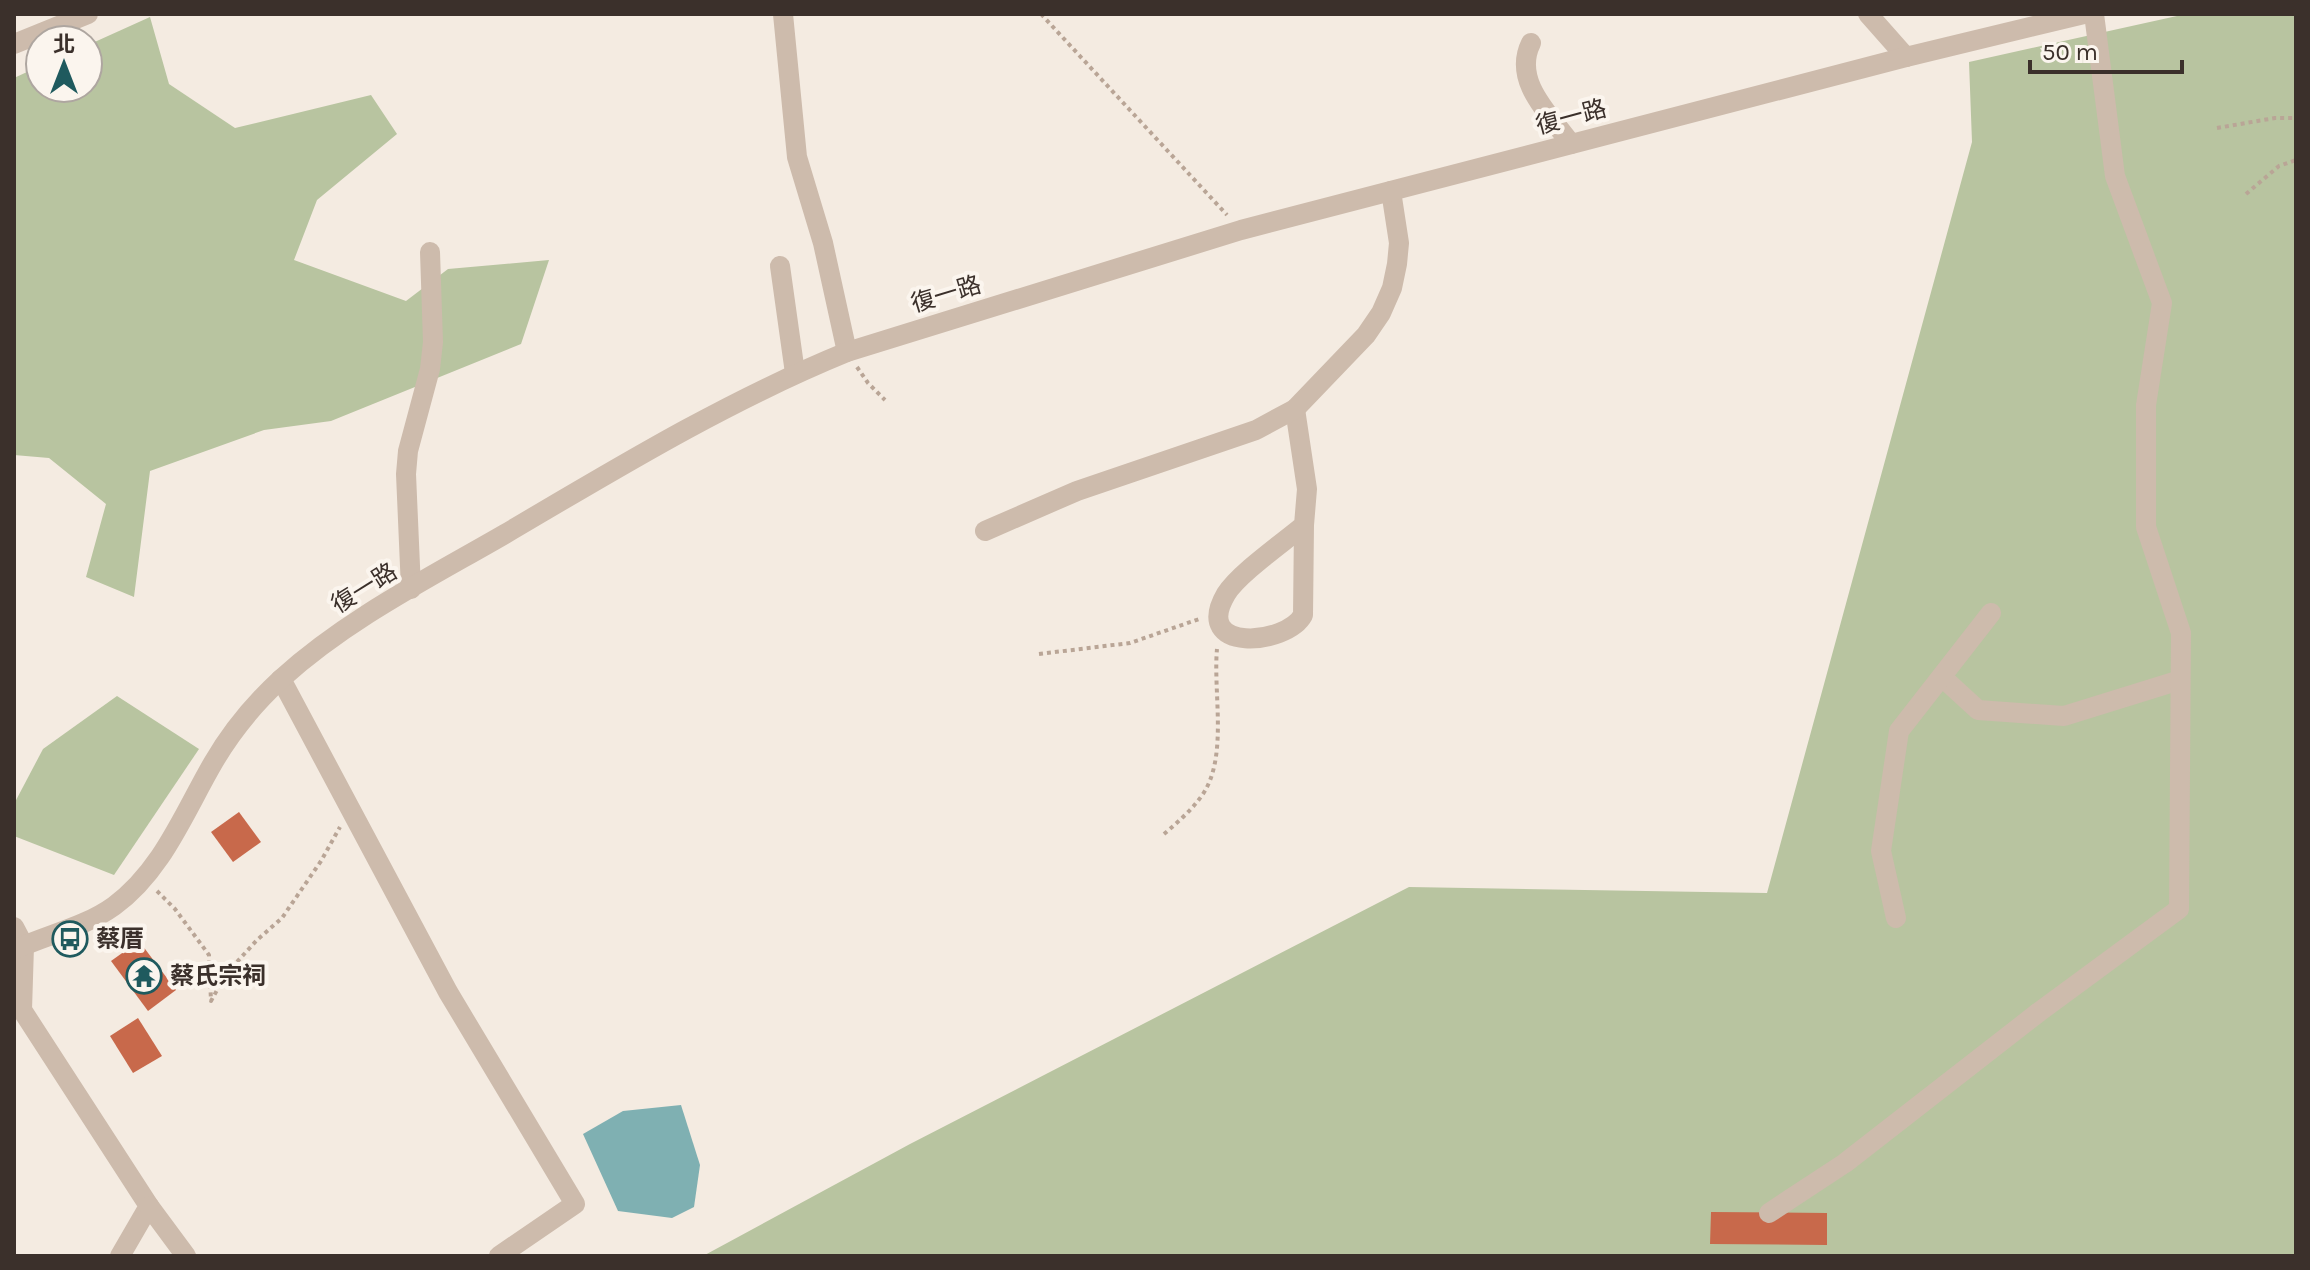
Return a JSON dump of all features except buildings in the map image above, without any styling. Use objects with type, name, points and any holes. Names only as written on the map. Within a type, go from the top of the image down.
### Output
[{"type":"street","points":[[14,44],[88,14]]},
{"type":"street","points":[[783,14],[797,157],[823,243],[847,352]]},
{"type":"street","points":[[1868,14],[1906,57]]},
{"type":"street","name":"復一路","points":[[17,941],[95,917],[112,908],[143,878],[172,838],[214,761],[235,730],[281,679],[347,629],[674,435],[795,373],[847,352],[1241,230],[1906,57],[2084,14]]},
{"type":"street","points":[[1769,1213],[1845,1163],[2039,1012],[2179,909],[2181,633],[2146,527],[2146,405],[2162,303],[2115,176],[2094,14]]},
{"type":"street","points":[[1531,43],[1525,55],[1527,81],[1571,144]]},
{"type":"street","points":[[985,531],[1077,491],[1256,430],[1295,409],[1366,335],[1381,313],[1392,288],[1399,243],[1391,191]]},
{"type":"street","points":[[411,589],[406,474],[408,451],[430,369],[433,342],[430,252]]},
{"type":"street","points":[[780,266],[795,373]]},
{"type":"street","points":[[1295,409],[1307,489],[1303,615],[1291,629],[1243,639],[1225,634],[1219,620],[1225,595],[1304,525]]},
{"type":"street","points":[[1896,918],[1881,851],[1899,731],[1991,613]]},
{"type":"street","points":[[1942,677],[1978,710],[2064,716],[2180,680]]},
{"type":"street","points":[[281,679],[448,992],[575,1204],[499,1256]]},
{"type":"street","points":[[17,941],[22,1010],[149,1206],[186,1256]]},
{"type":"street","points":[[120,1256],[149,1206]]},
{"type":"path","points":[[1041,14],[1241,230]]},
{"type":"path","points":[[2217,128],[2275,118],[2296,118]]},
{"type":"path","points":[[2246,194],[2279,166],[2296,160]]},
{"type":"path","points":[[847,352],[868,383],[885,400]]},
{"type":"path","points":[[1039,654],[1130,643],[1219,620],[1215,696],[1219,744],[1213,770],[1204,792],[1164,834]]},
{"type":"path","points":[[143,878],[175,909],[209,955],[211,1001],[226,974],[282,918],[321,861],[350,808]]},
{"type":"green space","points":[[2186,14],[2296,14],[2296,1256],[703,1256],[910,1144],[1409,887],[1767,893],[1972,142],[1969,62]]},
{"type":"green space","points":[[150,17],[169,84],[235,128],[371,95],[397,134],[317,200],[294,260],[406,301],[448,269],[549,260],[521,344],[331,421],[264,430],[150,471],[134,597],[86,577],[106,504],[49,458],[14,455],[14,78],[24,73],[24,104],[104,104],[104,38]]},
{"type":"green space","points":[[117,696],[199,749],[114,875],[14,836],[14,804],[43,749]]},
{"type":"water","points":[[681,1105],[700,1165],[694,1207],[672,1218],[618,1211],[583,1134],[623,1111]]},
{"type":"place","name":"蔡厝","points":[[70,939]]},
{"type":"place","name":"蔡氏宗祠","points":[[144,976]]}]
